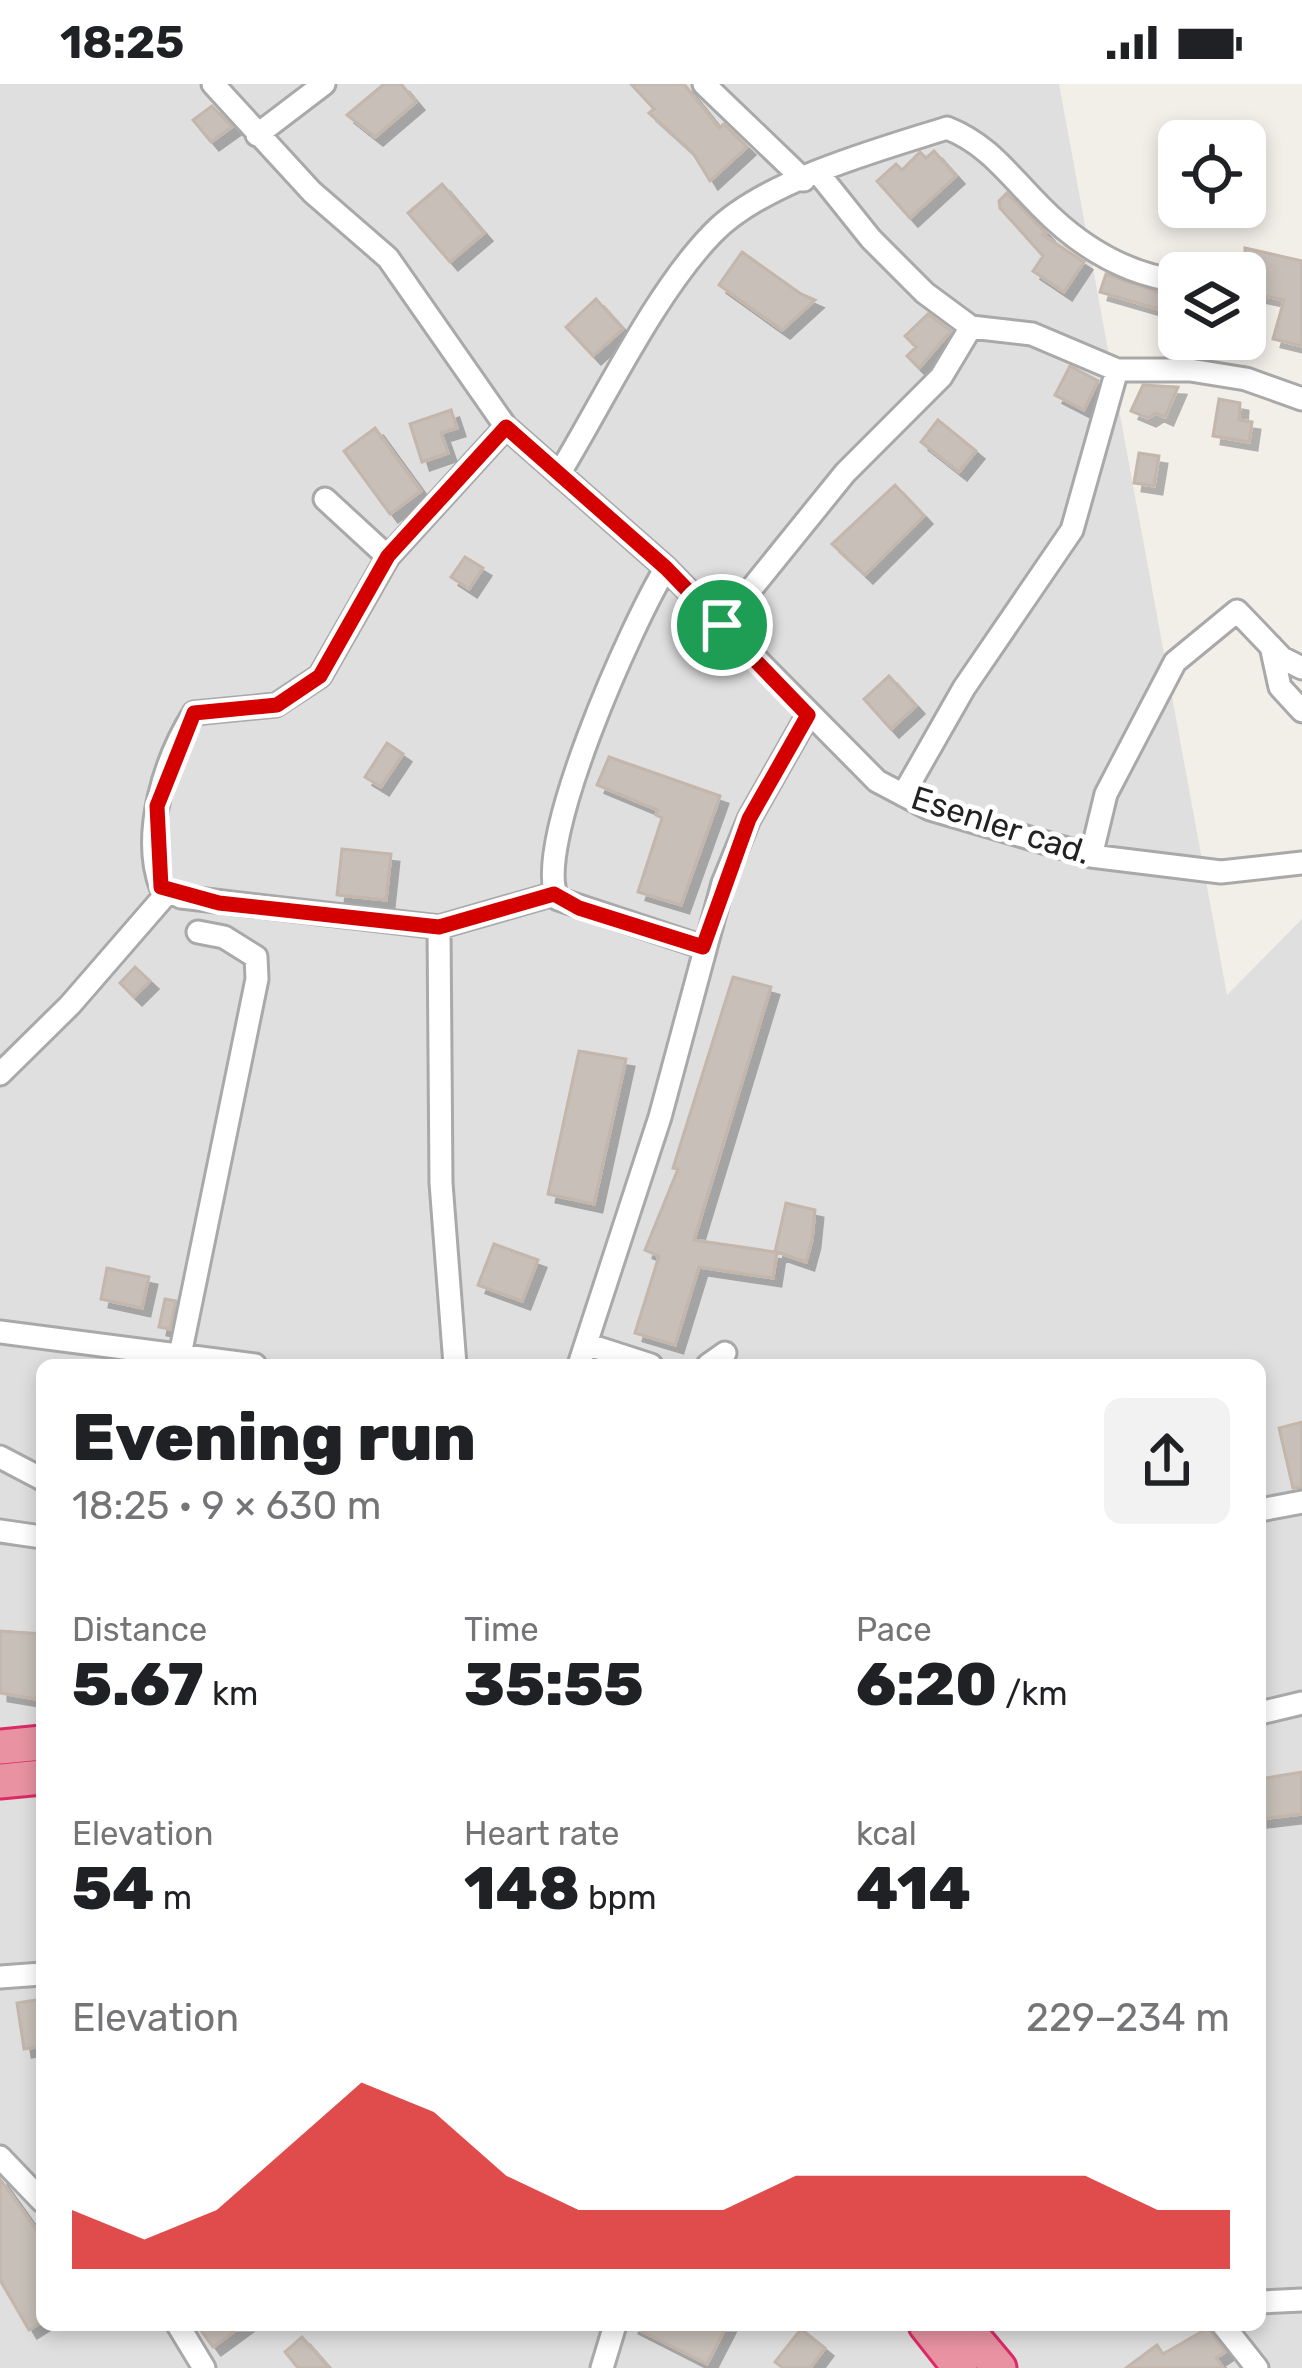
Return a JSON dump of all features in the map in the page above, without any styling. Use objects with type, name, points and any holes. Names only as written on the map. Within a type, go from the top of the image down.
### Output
[{"type":"highway","points":[[0,1747],[36,1744]]},
{"type":"highway","points":[[0,1781],[36,1778]]},
{"type":"highway","points":[[931,2331],[960,2368]]},
{"type":"highway","points":[[968,2331],[1000,2368]]},
{"type":"street","name":"Esenler cad.","points":[[212,84],[312,192],[388,258],[506,427],[666,568],[877,781],[930,809],[1091,856],[1221,872],[1302,863]]},
{"type":"street","points":[[257,135],[324,84]]},
{"type":"street","points":[[704,84],[811,177],[925,292],[971,327],[1032,334],[1117,370],[1227,376],[1302,399]]},
{"type":"street","points":[[559,474],[662,303],[713,232],[774,191],[947,128],[978,140],[1042,208],[1090,250],[1158,279]]},
{"type":"street","points":[[722,625],[845,473],[941,377],[971,327]]},
{"type":"street","points":[[903,795],[964,688],[1072,530],[1117,370]]},
{"type":"street","points":[[506,427],[388,556],[320,676],[277,705],[194,713],[157,806],[156,875],[168,892],[439,927],[554,894],[579,908],[703,947]]},
{"type":"street","points":[[325,499],[388,556]]},
{"type":"street","points":[[554,894],[554,854],[578,769],[631,628],[666,568]]},
{"type":"street","points":[[1091,856],[1106,794],[1175,662],[1237,611],[1271,646],[1302,668]]},
{"type":"street","points":[[1271,646],[1280,686],[1302,711]]},
{"type":"street","points":[[613,1359],[582,1354],[660,1117],[703,947],[749,819],[808,715]]},
{"type":"street","points":[[0,1074],[70,1005],[168,892]]},
{"type":"street","points":[[439,927],[441,1183],[455,1359]]},
{"type":"street","points":[[180,1355],[257,979],[256,957],[242,945],[198,932]]},
{"type":"street","points":[[0,1332],[210,1359]]},
{"type":"street","points":[[0,1456],[36,1477]]},
{"type":"street","points":[[1266,1509],[1302,1502]]},
{"type":"street","points":[[0,1531],[36,1536]]},
{"type":"street","points":[[1266,1712],[1302,1703]]},
{"type":"street","points":[[0,1977],[36,1974]]},
{"type":"street","points":[[0,2157],[36,2188]]},
{"type":"street","points":[[1266,2302],[1302,2300]]},
{"type":"street","points":[[182,2331],[204,2368]]},
{"type":"street","points":[[602,2368],[613,2331]]},
{"type":"street","points":[[1228,2331],[1257,2368]]},
{"type":"shaded area","points":[[0,84],[1059,84],[1227,995],[1302,919],[1302,2368],[0,2368]]},
{"type":"building","points":[[384,84],[401,84],[416,102],[375,137],[347,115]]},
{"type":"building","points":[[631,84],[684,84],[719,128],[724,124],[747,147],[710,181],[693,153],[649,113],[654,109]]},
{"type":"building","points":[[212,106],[232,127],[211,142],[193,120]]},
{"type":"building","points":[[934,151],[956,176],[910,218],[877,181],[896,164],[902,170],[920,152],[926,158]]},
{"type":"building","points":[[442,184],[484,233],[450,262],[408,213]]},
{"type":"building","points":[[1007,193],[1046,233],[1043,235],[1084,262],[1064,292],[1033,271],[1043,256],[1000,208],[999,201]]},
{"type":"building","points":[[742,252],[815,300],[782,330],[719,285]]},
{"type":"building","points":[[1266,253],[1302,261],[1302,346],[1273,339],[1284,300],[1266,296]]},
{"type":"building","points":[[1106,274],[1158,292],[1158,309],[1100,292]]},
{"type":"building","points":[[596,299],[623,329],[593,356],[566,327]]},
{"type":"building","points":[[928,314],[951,331],[919,368],[907,356],[916,347],[905,336]]},
{"type":"building","points":[[1070,366],[1098,381],[1084,410],[1055,395]]},
{"type":"building","points":[[1143,385],[1178,387],[1165,417],[1156,413],[1148,418],[1131,411]]},
{"type":"building","points":[[1219,399],[1240,403],[1239,420],[1252,422],[1249,442],[1213,436]]},
{"type":"building","points":[[451,410],[457,428],[441,433],[448,453],[422,462],[410,424]]},
{"type":"building","points":[[938,420],[976,451],[959,472],[921,442]]},
{"type":"building","points":[[375,428],[421,491],[390,514],[344,451]]},
{"type":"building","points":[[1139,453],[1159,456],[1154,486],[1134,483]]},
{"type":"building","points":[[895,485],[924,516],[865,575],[832,544]]},
{"type":"building","points":[[465,557],[483,568],[469,589],[451,577]]},
{"type":"building","points":[[889,676],[916,706],[891,729],[864,699]]},
{"type":"building","points":[[387,743],[403,754],[381,787],[365,777]]},
{"type":"building","points":[[609,757],[720,796],[681,905],[638,892],[662,818],[656,815],[658,810],[597,785]]},
{"type":"building","points":[[342,849],[391,854],[386,900],[337,895]]},
{"type":"building","points":[[135,967],[150,981],[134,997],[120,983]]},
{"type":"building","points":[[733,977],[771,987],[694,1240],[775,1252],[786,1203],[815,1210],[812,1240],[806,1262],[777,1252],[773,1278],[699,1267],[675,1345],[635,1333],[659,1256],[645,1250],[678,1169],[673,1168]]},
{"type":"building","points":[[579,1051],[626,1059],[594,1204],[548,1194]]},
{"type":"building","points":[[494,1244],[538,1260],[522,1301],[478,1285]]},
{"type":"building","points":[[107,1268],[149,1277],[142,1308],[101,1299]]},
{"type":"building","points":[[165,1299],[176,1301],[170,1329],[159,1327]]},
{"type":"building","points":[[1302,1422],[1302,1487],[1293,1488],[1279,1428]]},
{"type":"building","points":[[0,1631],[36,1634],[36,1699],[0,1693]]},
{"type":"building","points":[[1302,1772],[1302,1814],[1266,1818],[1266,1778]]},
{"type":"building","points":[[36,2000],[36,2047],[24,2049],[17,2003]]},
{"type":"building","points":[[0,2179],[36,2230],[36,2326],[29,2330],[0,2280]]},
{"type":"building","points":[[201,2331],[235,2331],[213,2347]]},
{"type":"building","points":[[642,2331],[724,2331],[707,2364]]},
{"type":"building","points":[[799,2331],[825,2348],[810,2368],[783,2368],[775,2362]]},
{"type":"building","points":[[1203,2331],[1210,2331],[1225,2352],[1216,2358],[1223,2368],[1126,2368],[1157,2345],[1163,2354]]},
{"type":"building","points":[[302,2337],[329,2368],[298,2368],[285,2352]]},
{"type":"route","points":[[506,427],[666,568],[722,625],[808,715],[749,819],[703,947],[579,908],[554,894],[439,927],[219,903],[182,897],[161,887],[156,875],[157,806],[194,713],[277,705],[320,676],[388,556],[506,427]]}]
